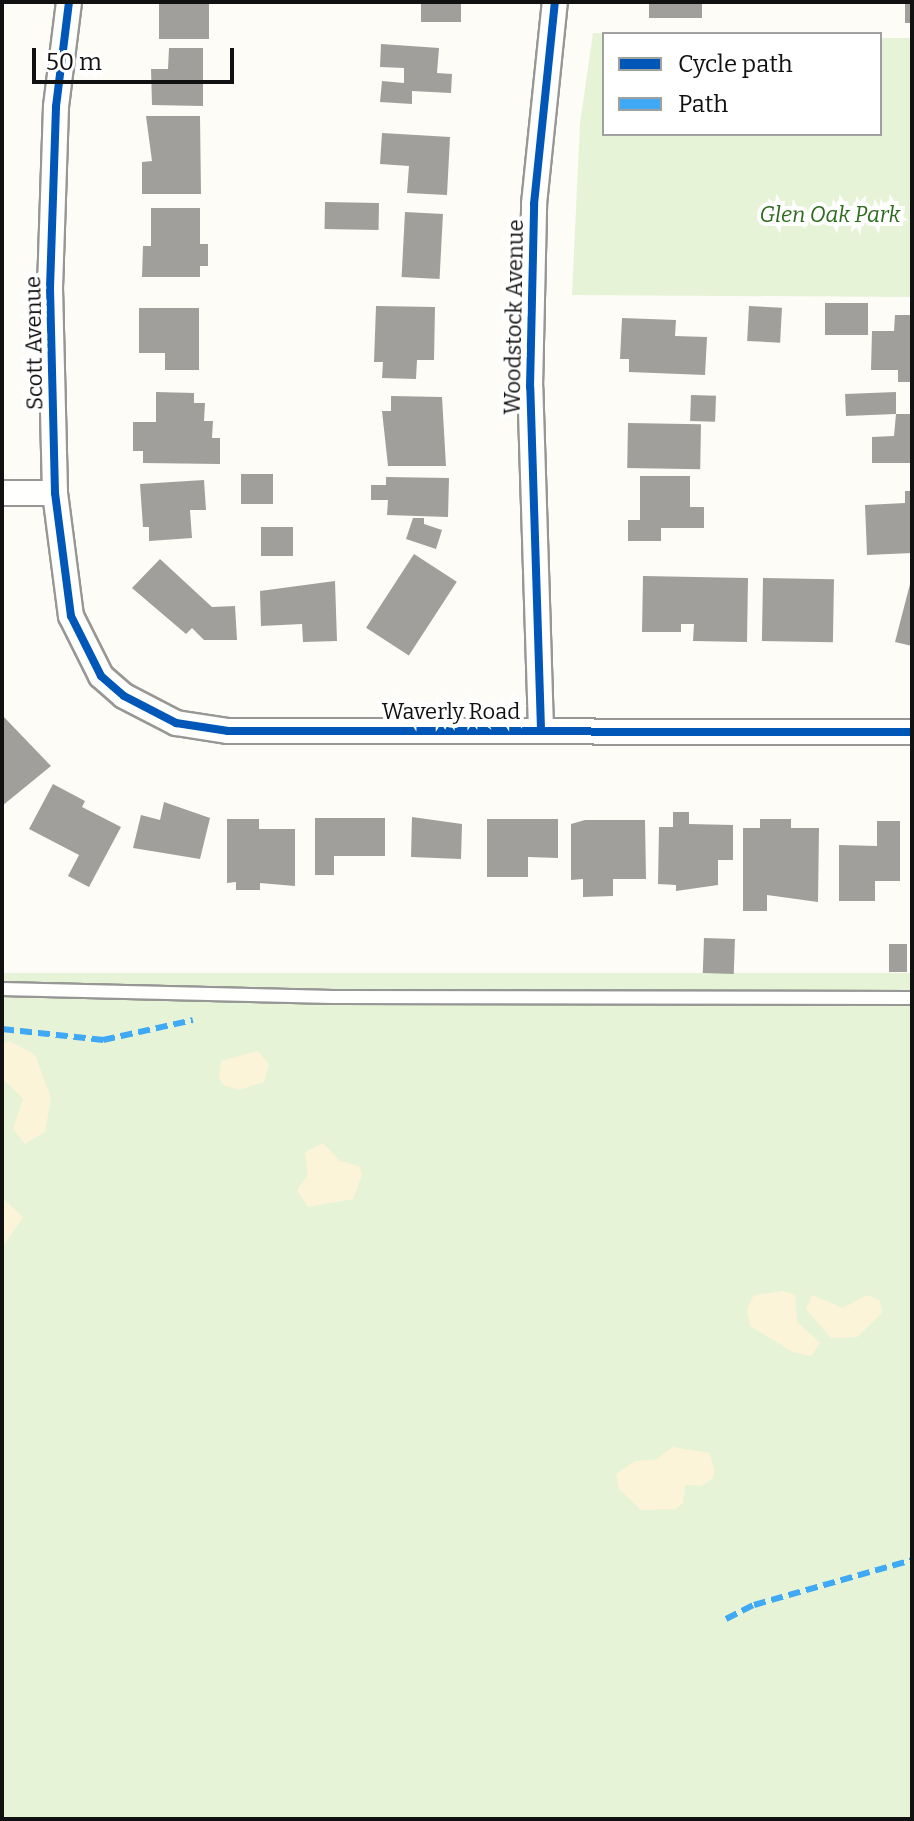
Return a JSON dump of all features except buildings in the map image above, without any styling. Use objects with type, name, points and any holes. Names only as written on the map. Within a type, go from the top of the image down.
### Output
[{"type":"street","name":"Scott Avenue","points":[[69,2],[56,107],[50,288],[55,493],[71,616],[101,676]]},
{"type":"street","name":"Woodstock Avenue","points":[[541,729],[530,387],[534,204],[555,2]]},
{"type":"street","points":[[2,493],[55,493]]},
{"type":"street","name":"Waverly Road","points":[[101,676],[151,712],[203,728],[912,732]]},
{"type":"lane","points":[[2,989],[333,997],[912,998]]},
{"type":"green space","name":"Glen Oak Park","points":[[593,33],[602,33],[602,136],[882,136],[882,38],[912,38],[912,297],[572,295],[580,123]]},
{"type":"green space","points":[[2,973],[912,973],[912,1819],[2,1819]]},
{"type":"sand","points":[[10,1041],[35,1055],[51,1098],[45,1132],[25,1144],[13,1129],[23,1099],[2,1078],[2,1043]]},
{"type":"sand","points":[[258,1051],[269,1065],[264,1082],[238,1090],[224,1085],[219,1079],[221,1061]]},
{"type":"sand","points":[[323,1143],[340,1161],[359,1166],[362,1175],[353,1199],[308,1207],[297,1190],[308,1175],[305,1152]]},
{"type":"sand","points":[[2,1198],[23,1217],[2,1248]]},
{"type":"sand","points":[[783,1291],[795,1295],[797,1322],[820,1343],[811,1356],[793,1352],[750,1326],[747,1309],[754,1295]]},
{"type":"sand","points":[[812,1295],[843,1308],[867,1295],[880,1301],[882,1313],[857,1337],[831,1338],[806,1309]]},
{"type":"sand","points":[[673,1447],[709,1453],[715,1471],[712,1479],[701,1486],[685,1485],[683,1503],[676,1509],[641,1510],[619,1489],[616,1474],[635,1461],[655,1460]]},
{"type":"marked path","points":[[2,1029],[103,1040],[193,1020]]},
{"type":"marked path","points":[[726,1619],[754,1605],[912,1560]]},
{"type":"cycle path","points":[[69,2],[56,107],[50,288],[55,493],[71,616],[101,676],[124,696],[176,723],[228,731],[912,732]]},
{"type":"cycle path","points":[[541,729],[530,387],[534,204],[555,2]]}]
